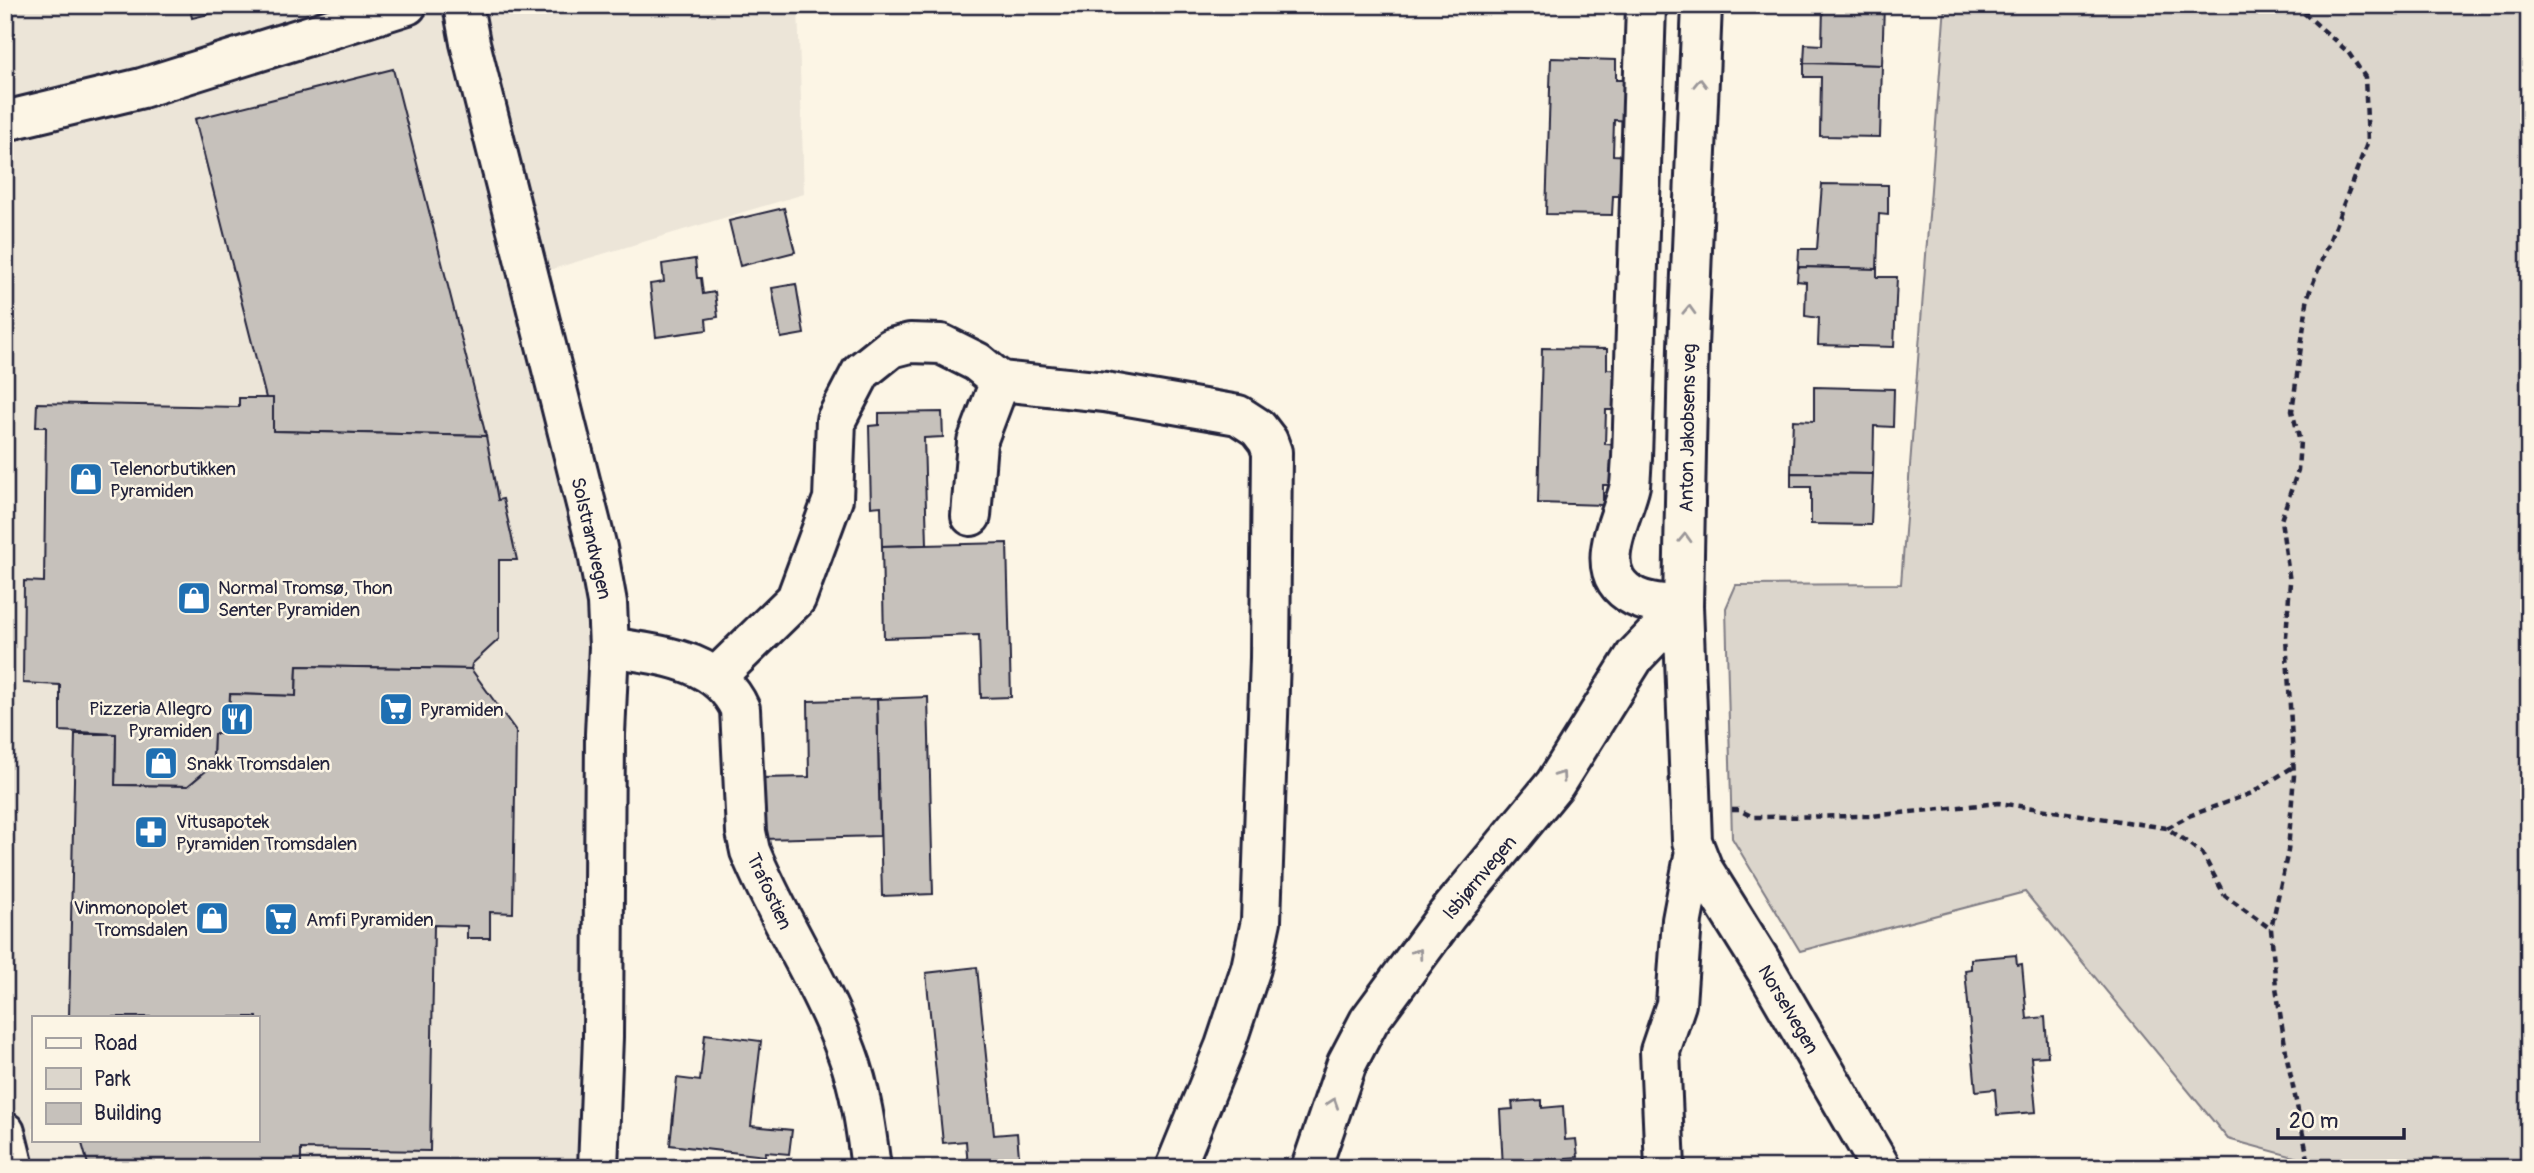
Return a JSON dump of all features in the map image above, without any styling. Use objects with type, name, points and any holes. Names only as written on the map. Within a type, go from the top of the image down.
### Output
[{"type":"street","points":[[5,121],[142,88],[407,5]]},
{"type":"street","name":"Solstrandvegen","points":[[463,5],[528,279],[597,548],[607,603],[609,647],[604,734],[603,1037],[598,1168]]},
{"type":"street","points":[[1646,5],[1632,458],[1630,485],[1613,535],[1612,559],[1616,579],[1635,597],[1683,606]]},
{"type":"street","name":"Anton Jakobsens veg","points":[[1695,851],[1689,809],[1683,606],[1688,347],[1702,5]]},
{"type":"street","points":[[716,677],[796,599],[833,499],[836,421],[861,372],[891,348],[911,342],[941,344],[977,362],[1000,381],[1105,391],[1238,415],[1258,428],[1272,452],[1270,658],[1261,921],[1251,968],[1225,1046],[1175,1168]]},
{"type":"street","points":[[971,516],[976,442],[1000,381]]},
{"type":"street","name":"Isbjørnvegen","points":[[1311,1168],[1346,1063],[1368,1021],[1447,915],[1555,784],[1635,656],[1683,606]]},
{"type":"street","name":"Trafostien","points":[[609,647],[673,658],[716,677],[733,694],[740,709],[746,832],[750,851],[847,1052],[860,1095],[871,1168]]},
{"type":"street","points":[[1665,1168],[1660,1051],[1676,1004],[1682,920],[1695,851]]},
{"type":"street","name":"Norselvegen","points":[[1695,851],[1881,1168]]},
{"type":"street","points":[[5,1132],[14,1168]]},
{"type":"path","points":[[2295,5],[2348,52],[2365,77],[2368,141],[2308,296],[2291,411],[2300,441],[2298,470],[2281,520],[2290,574],[2286,637],[2293,767],[2288,850],[2272,929],[2276,987],[2287,1058],[2310,1168]]},
{"type":"path","points":[[2167,828],[2189,816],[2252,793],[2293,767]]},
{"type":"path","points":[[1689,809],[1739,810],[1753,817],[1872,816],[1998,803],[2167,828],[2202,853],[2225,895],[2272,929]]},
{"type":"shaded area","points":[[5,5],[798,5],[804,194],[519,279],[576,527],[601,673],[613,1168],[5,1168]]},
{"type":"green space","points":[[1945,5],[2529,5],[2529,1168],[2335,1168],[2228,1139],[2025,892],[1800,951],[1732,838],[1726,608],[1736,585],[1901,584]]},
{"type":"building","points":[[189,5],[247,5],[192,18]]},
{"type":"building","points":[[1848,5],[1884,5],[1882,65],[1804,63],[1805,44],[1822,45],[1823,8],[1848,9]]},
{"type":"building","points":[[1551,58],[1616,60],[1616,80],[1635,80],[1634,121],[1614,120],[1613,155],[1633,156],[1632,196],[1613,196],[1612,215],[1546,214]]},
{"type":"building","points":[[1804,63],[1882,65],[1880,137],[1820,136],[1821,77],[1804,77]]},
{"type":"building","points":[[393,69],[486,436],[273,431],[273,398],[266,398],[195,119]]},
{"type":"building","points":[[1822,184],[1888,185],[1888,215],[1879,214],[1877,269],[1798,267],[1799,249],[1817,249]]},
{"type":"building","points":[[784,208],[795,252],[740,266],[729,221]]},
{"type":"building","points":[[695,259],[697,278],[701,278],[703,294],[715,292],[718,317],[706,319],[707,330],[656,337],[650,284],[664,282],[662,264]]},
{"type":"building","points":[[1798,267],[1877,269],[1877,277],[1897,277],[1894,347],[1818,345],[1819,318],[1805,316],[1806,282],[1797,281]]},
{"type":"building","points":[[796,284],[804,334],[781,338],[772,288]]},
{"type":"building","points":[[1542,348],[1607,349],[1607,369],[1626,370],[1625,410],[1606,410],[1605,444],[1624,445],[1623,485],[1603,485],[1603,505],[1538,503]]},
{"type":"building","points":[[1814,387],[1894,389],[1893,427],[1874,426],[1873,474],[1791,473],[1793,420],[1814,421]]},
{"type":"building","points":[[239,398],[273,398],[273,431],[486,436],[498,500],[503,499],[517,560],[499,560],[499,639],[472,664],[471,669],[297,666],[296,696],[230,694],[229,734],[214,734],[213,765],[188,786],[115,785],[116,734],[60,731],[60,685],[23,683],[24,581],[44,582],[46,427],[36,427],[37,403],[239,407]]},
{"type":"building","points":[[942,412],[943,437],[924,438],[927,545],[882,546],[881,506],[871,507],[869,426],[879,425],[879,413]]},
{"type":"building","points":[[1791,473],[1873,474],[1871,525],[1811,524],[1811,487],[1791,487]]},
{"type":"building","points":[[1007,543],[1011,697],[981,698],[979,635],[884,638],[882,546]]},
{"type":"building","name":"Amfi Pyramiden","points":[[297,666],[471,669],[516,731],[513,913],[490,912],[490,938],[467,938],[467,926],[434,925],[430,1151],[301,1149],[301,1168],[89,1168],[82,1142],[259,1142],[259,1016],[69,1016],[75,734],[116,734],[115,785],[188,786],[213,765],[214,734],[229,734],[230,694],[296,696]]},
{"type":"building","points":[[928,697],[933,894],[882,896],[877,699]]},
{"type":"building","points":[[877,699],[880,836],[763,839],[761,778],[809,777],[808,701]]},
{"type":"building","points":[[2016,955],[2017,965],[2022,964],[2027,1019],[2045,1017],[2048,1056],[2031,1057],[2036,1112],[1997,1115],[1995,1089],[1976,1091],[1965,970],[1971,969],[1971,959]]},
{"type":"building","points":[[977,967],[994,1135],[1017,1133],[1020,1168],[968,1168],[966,1141],[943,1143],[926,973]]},
{"type":"building","points":[[705,1034],[761,1041],[751,1126],[792,1130],[789,1154],[766,1152],[765,1156],[670,1145],[677,1078],[700,1081]]},
{"type":"building","points":[[1542,1100],[1542,1108],[1563,1106],[1565,1140],[1576,1139],[1578,1157],[1566,1158],[1567,1168],[1503,1168],[1500,1110],[1513,1109],[1512,1102]]},
{"type":"place","name":"Telenorbutikken Pyramiden","points":[[86,479]]},
{"type":"place","name":"Normal Tromsø, Thon Senter Pyramiden","points":[[194,598]]},
{"type":"place","name":"Pyramiden","points":[[396,709]]},
{"type":"place","name":"Pizzeria Allegro Pyramiden","points":[[237,719]]},
{"type":"place","name":"Snakk Tromsdalen","points":[[161,763]]},
{"type":"place","name":"Vitusapotek Pyramiden Tromsdalen","points":[[151,832]]},
{"type":"place","name":"Vinmonopolet Tromsdalen","points":[[212,918]]},
{"type":"place","name":"Amfi Pyramiden","points":[[281,919]]}]
